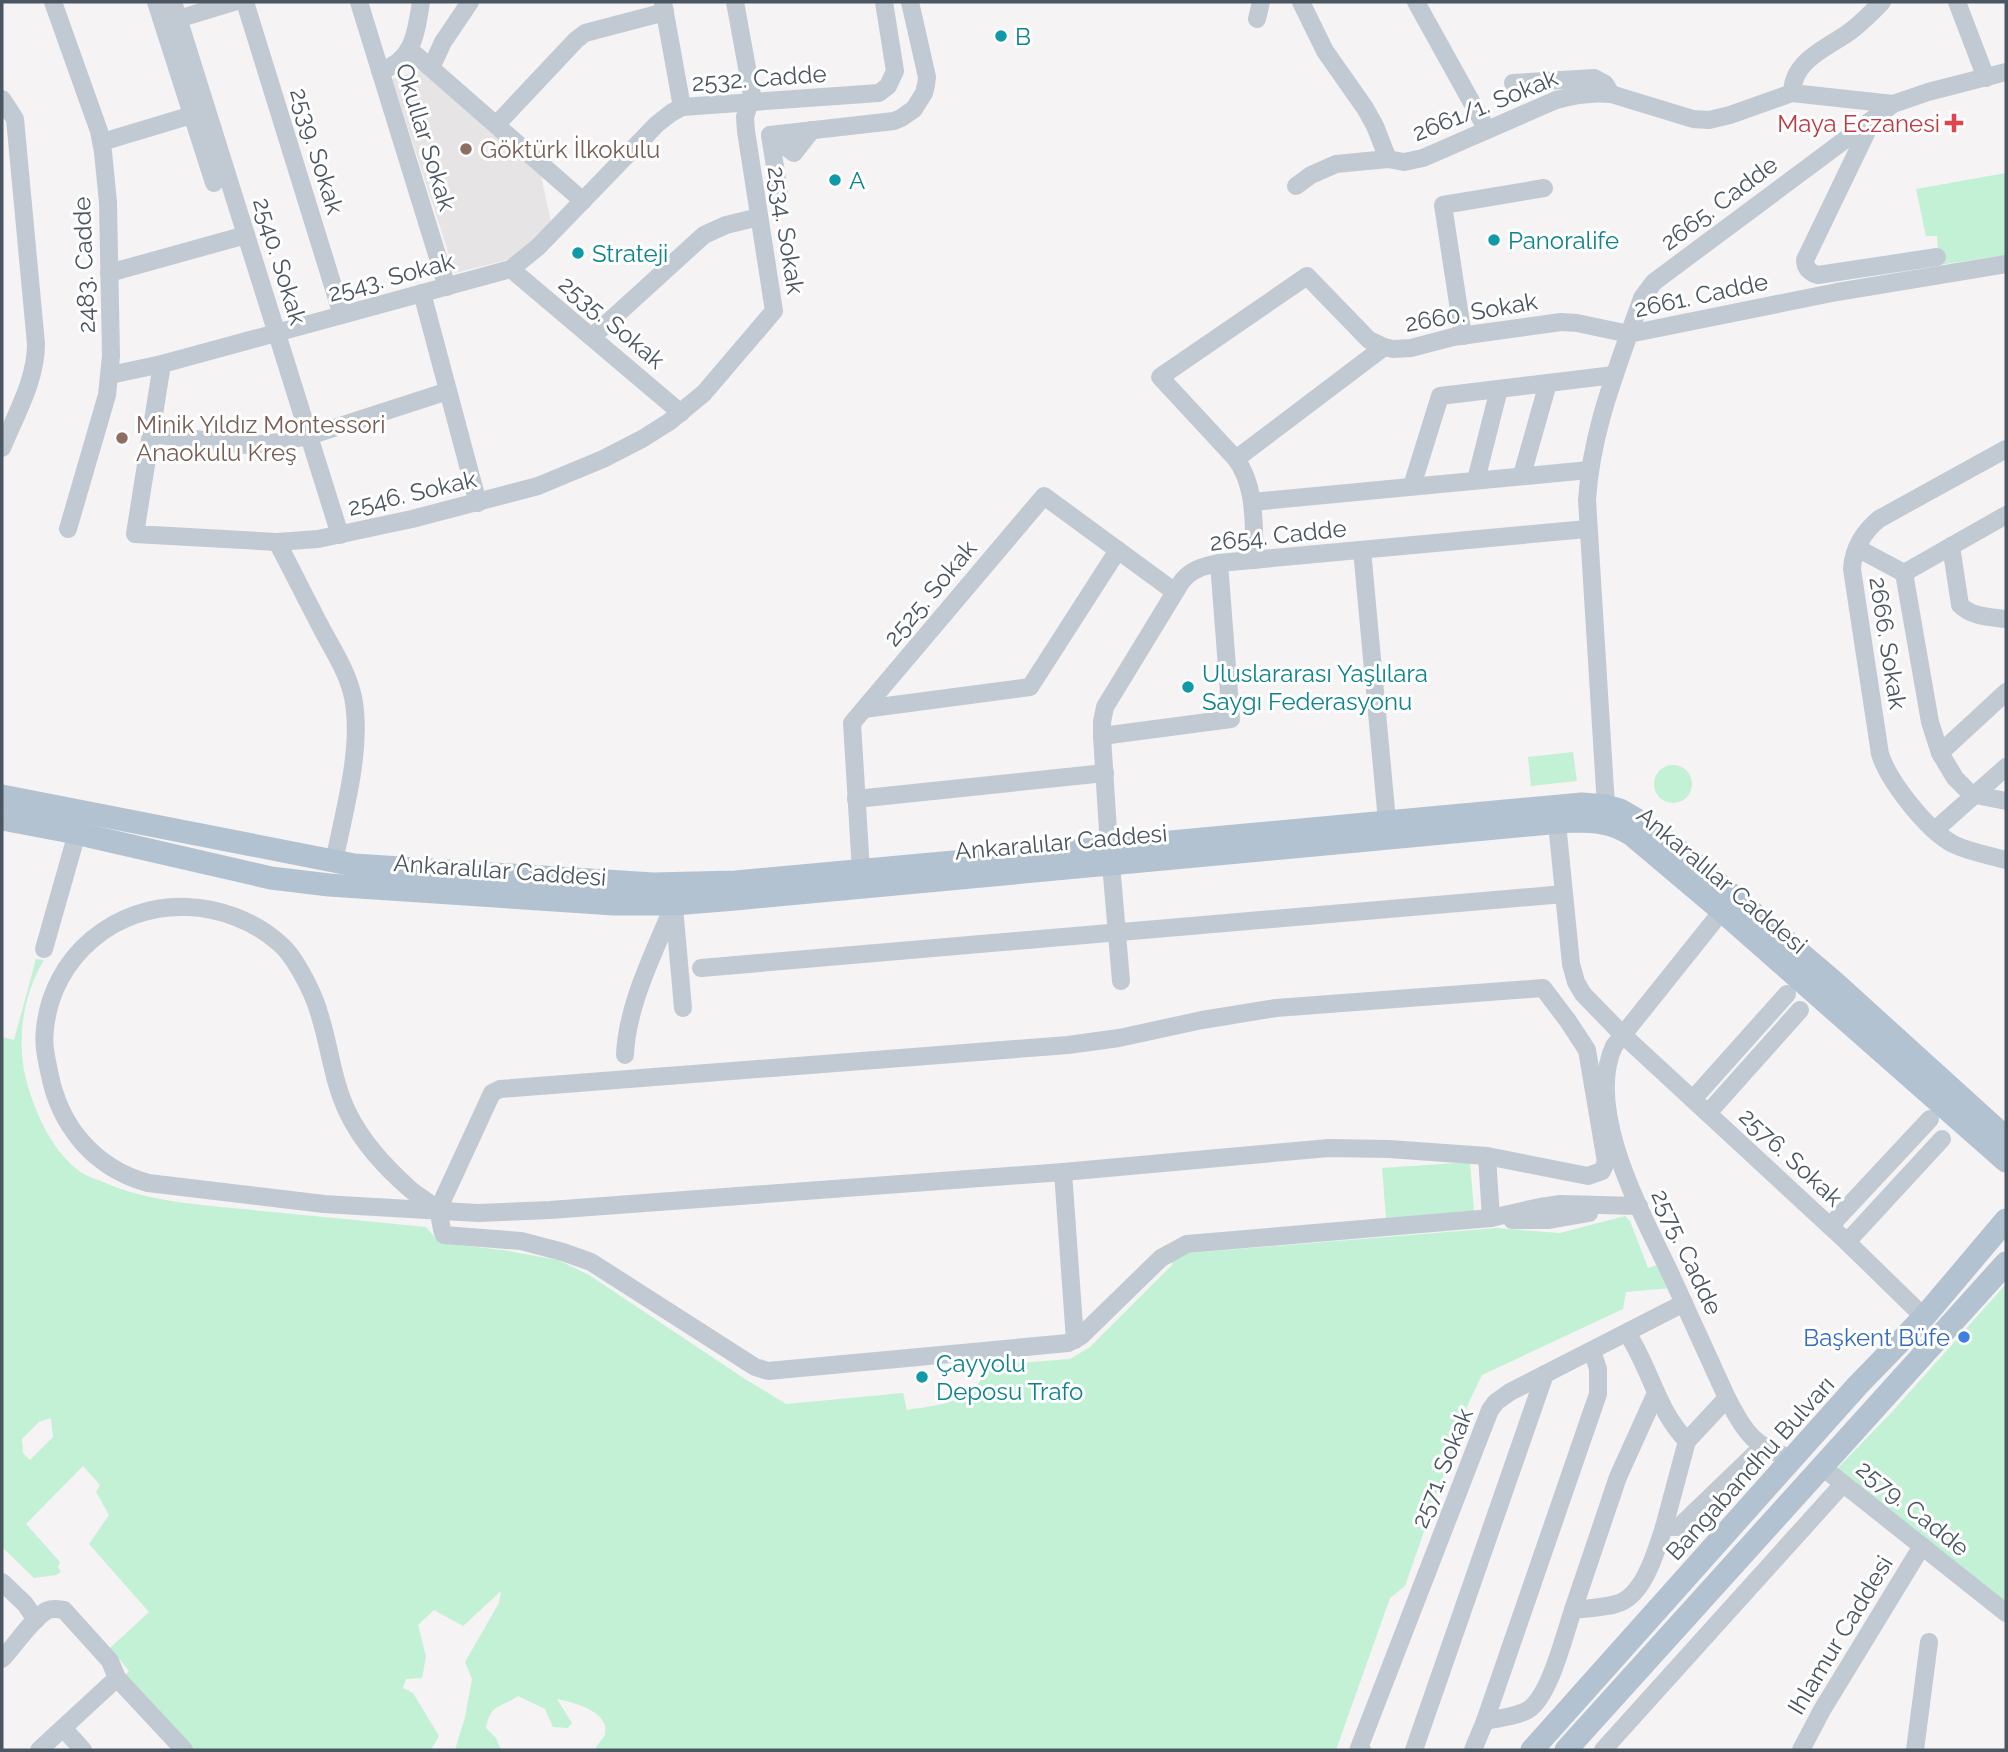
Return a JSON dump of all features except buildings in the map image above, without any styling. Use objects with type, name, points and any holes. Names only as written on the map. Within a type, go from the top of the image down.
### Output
[{"type":"main road","name":"Ankaralılar Caddesi","points":[[2,796],[334,862],[667,884],[719,883],[1590,821],[1620,810],[1691,861],[1833,981],[2006,1139]]},
{"type":"main road","name":"Ankaralılar Caddesi","points":[[2,819],[77,833],[271,878],[329,885],[614,904],[674,904],[1110,856],[1387,821],[1582,804],[1607,814],[1619,827],[1632,835],[2006,1161]]},
{"type":"main road","points":[[329,885],[334,862]]},
{"type":"main road","name":"Bangabandhu Bulvarı","points":[[1532,1750],[1858,1385],[1924,1317],[2006,1220]]},
{"type":"main road","points":[[1566,1750],[2006,1263]]},
{"type":"main road","points":[[1794,1459],[1821,1466]]},
{"type":"street","name":"2483. Cadde","points":[[53,2],[102,142],[107,192],[110,375],[107,396],[68,529]]},
{"type":"street","points":[[156,2],[187,72],[192,114],[214,183]]},
{"type":"street","points":[[176,10],[234,2]]},
{"type":"street","name":"2539. Sokak","points":[[246,2],[342,314]]},
{"type":"street","name":"Okullar Sokak","points":[[359,2],[447,287]]},
{"type":"street","points":[[380,71],[398,63],[409,49],[421,2]]},
{"type":"street","points":[[430,68],[443,42],[470,2]]},
{"type":"street","name":"2534. Sokak","points":[[681,412],[704,393],[774,311],[746,131],[751,90],[735,2]]},
{"type":"street","name":"2532. Cadde","points":[[511,269],[538,247],[664,117],[682,107],[874,94],[884,90],[895,71],[884,2]]},
{"type":"street","points":[[779,192],[770,135],[894,121],[914,109],[923,93],[927,77],[910,2]]},
{"type":"street","points":[[1301,2],[1325,51],[1375,125],[1388,159]]},
{"type":"street","points":[[1416,2],[1487,130]]},
{"type":"street","points":[[1792,93],[1796,74],[1806,62],[1858,25],[1882,2]]},
{"type":"street","points":[[1957,2],[1986,78]]},
{"type":"street","points":[[496,125],[585,33],[664,7],[682,107]]},
{"type":"street","name":"2540. Sokak","points":[[176,10],[187,72],[246,234],[340,535]]},
{"type":"street","points":[[409,49],[583,201]]},
{"type":"street","name":"2661/1. Sokak","points":[[1296,186],[1311,175],[1336,164],[1388,159],[1404,162],[1423,158],[1556,100],[1583,94],[1611,94],[1701,120],[1730,115],[1792,93],[1894,104],[1928,92],[2006,72]]},
{"type":"street","points":[[1513,83],[1594,78],[1605,84],[1611,94]]},
{"type":"street","points":[[2,99],[15,119],[36,353],[30,381],[2,448]]},
{"type":"street","name":"2665. Cadde","points":[[1629,334],[1642,298],[1654,282],[1894,104]]},
{"type":"street","points":[[102,142],[192,114]]},
{"type":"street","points":[[1874,118],[1805,264],[1810,271],[1818,275],[1937,257]]},
{"type":"street","points":[[1463,336],[1443,205],[1544,188]]},
{"type":"street","points":[[592,337],[704,235],[726,225],[759,217]]},
{"type":"street","points":[[109,274],[246,234]]},
{"type":"street","name":"2661. Cadde","points":[[1607,814],[1587,500],[1589,470],[1598,423],[1629,334],[1837,292],[2006,264]]},
{"type":"street","name":"2543. Sokak","points":[[110,375],[162,364],[511,269]]},
{"type":"street","name":"2535. Sokak","points":[[511,269],[681,412]]},
{"type":"street","name":"2660. Sokak","points":[[1236,459],[1160,377],[1307,276],[1369,340],[1384,348],[1411,348],[1441,339],[1561,322],[1629,334]]},
{"type":"street","points":[[422,293],[478,503]]},
{"type":"street","points":[[1255,559],[1252,502],[1245,477],[1236,459],[1384,348]]},
{"type":"street","points":[[162,364],[151,434],[247,445],[309,436],[448,391]]},
{"type":"street","points":[[1412,486],[1440,396],[1614,375]]},
{"type":"street","points":[[1522,475],[1548,383]]},
{"type":"street","points":[[1476,480],[1499,389]]},
{"type":"street","name":"2546. Sokak","points":[[151,434],[135,534],[277,542],[340,535],[530,488],[581,469],[642,439],[681,412]]},
{"type":"street","name":"2666. Sokak","points":[[2006,449],[1879,519],[1869,528],[1852,561],[1852,576],[1880,754],[1885,769],[1895,784],[1947,840],[1958,846],[2006,860]]},
{"type":"street","points":[[1252,502],[1589,470]]},
{"type":"street","name":"2525. Sokak","points":[[856,799],[852,723],[1044,496],[1118,550]]},
{"type":"street","points":[[1904,573],[2006,515]]},
{"type":"street","name":"2654. Cadde","points":[[1121,981],[1110,856],[1103,714],[1108,701],[1188,574],[1219,563],[1587,529]]},
{"type":"street","points":[[277,542],[341,665],[353,697],[353,753],[334,862]]},
{"type":"street","points":[[1951,547],[1960,605],[1976,615],[2006,619]]},
{"type":"street","points":[[1857,548],[1904,573]]},
{"type":"street","points":[[864,709],[1030,687],[1118,550],[1175,592]]},
{"type":"street","points":[[1362,550],[1387,821]]},
{"type":"street","points":[[1102,736],[1231,719],[1219,563]]},
{"type":"street","points":[[1904,573],[1930,722],[1940,753],[1961,785],[1976,795],[2006,802]]},
{"type":"street","points":[[1940,753],[2006,692]]},
{"type":"street","points":[[1936,830],[2006,767]]},
{"type":"street","points":[[861,871],[856,799],[1105,773]]},
{"type":"street","name":"2576. Sokak","points":[[1557,823],[1571,964],[1576,982],[1585,996],[1623,1035],[1830,1226],[1924,1317]]},
{"type":"street","points":[[44,949],[77,833]]},
{"type":"street","points":[[701,968],[1564,894]]},
{"type":"street","points":[[674,904],[683,1008]]},
{"type":"street","points":[[625,1055],[627,1032],[634,1006],[674,904]]},
{"type":"street","points":[[438,1210],[422,1200],[391,1172],[364,1141],[344,1105],[320,1015],[308,985],[293,958],[279,942],[261,930],[221,911],[201,907],[162,907],[147,910],[102,930],[75,955],[63,972],[52,998],[45,1027],[46,1058],[52,1088],[65,1118],[77,1136],[112,1169],[148,1183],[324,1204],[438,1210],[478,1213],[1063,1172],[1329,1148],[1389,1149],[1487,1157],[1588,1176],[1596,1175],[1605,1167],[1605,1162],[1587,1050],[1543,988],[1276,1008],[1068,1045],[500,1089],[492,1093],[438,1210],[444,1234],[521,1241],[591,1262],[755,1367],[768,1371],[1062,1344],[1075,1340],[1161,1258],[1187,1244],[1491,1218],[1549,1220],[1639,1206]]},
{"type":"street","name":"2575. Cadde","points":[[1722,911],[1614,1046],[1608,1059],[1605,1087],[1608,1111],[1622,1165],[1639,1206],[1727,1398],[1747,1432],[1762,1447]]},
{"type":"street","points":[[1693,1099],[1787,994]]},
{"type":"street","points":[[1707,1112],[1800,1010]]},
{"type":"street","points":[[1830,1226],[1930,1119]]},
{"type":"street","points":[[1847,1242],[1942,1139]]},
{"type":"street","points":[[1487,1157],[1491,1218]]},
{"type":"street","points":[[1063,1172],[1075,1340]]},
{"type":"street","name":"2571. Sokak","points":[[1362,1750],[1359,1748],[1490,1410],[1503,1396],[1684,1303]]},
{"type":"street","points":[[1627,1333],[1641,1356],[1671,1422],[1687,1441]]},
{"type":"street","points":[[1473,1750],[1598,1394],[1598,1369],[1592,1351]]},
{"type":"street","points":[[1414,1750],[1545,1374]]},
{"type":"street","points":[[1485,1721],[1526,1711],[1536,1704],[1546,1688],[1618,1477],[1656,1393]]},
{"type":"street","points":[[1573,1610],[1619,1604],[1629,1597],[1646,1575],[1664,1527],[1687,1441],[1727,1398]]},
{"type":"street","points":[[1664,1527],[1679,1527],[1762,1447],[1794,1459]]},
{"type":"street","name":"2579. Cadde","points":[[1821,1466],[2006,1614]]},
{"type":"street","points":[[1603,1750],[1843,1484]]},
{"type":"street","name":"Ihlamur Caddesi","points":[[1801,1750],[1822,1710],[1922,1546]]},
{"type":"street","points":[[2,1582],[25,1604],[36,1620]]},
{"type":"street","points":[[2,1659],[47,1611],[64,1609],[110,1661],[117,1678],[184,1750]]},
{"type":"street","points":[[1915,1750],[1930,1642]]},
{"type":"street","points":[[41,1750],[117,1678]]},
{"type":"street","points":[[63,1728],[83,1750]]},
{"type":"shaded area","name":"Göktürk İlkokulu","points":[[423,69],[540,171],[551,222],[519,257],[455,273],[392,79]]},
{"type":"green space","points":[[2006,173],[2006,255],[1939,265],[1937,236],[1926,236],[1916,189]]},
{"type":"green space","points":[[1573,752],[1577,781],[1531,786],[1528,757]]},
{"type":"green space","points":[[1673,765],[1687,770],[1692,784],[1687,798],[1673,803],[1659,798],[1654,784],[1659,770]]},
{"type":"green space","points":[[36,959],[44,960],[31,989],[23,1020],[24,1068],[31,1095],[47,1133],[62,1155],[86,1175],[120,1189],[160,1199],[426,1227],[440,1243],[558,1260],[589,1275],[786,1404],[903,1393],[907,1410],[960,1398],[977,1385],[992,1365],[1070,1359],[1090,1347],[1172,1265],[1172,1261],[1190,1253],[1497,1228],[1560,1233],[1625,1216],[1630,1221],[1648,1268],[1661,1264],[1671,1288],[1626,1292],[1623,1309],[1482,1375],[1469,1402],[1405,1586],[1390,1598],[1336,1750],[594,1750],[605,1735],[604,1723],[596,1713],[583,1706],[557,1699],[572,1723],[568,1728],[553,1727],[545,1709],[518,1696],[493,1710],[488,1720],[486,1728],[496,1738],[501,1750],[455,1750],[472,1679],[465,1662],[499,1603],[501,1591],[463,1626],[434,1610],[418,1625],[426,1656],[422,1678],[406,1679],[403,1688],[413,1693],[439,1736],[431,1750],[191,1750],[122,1678],[129,1671],[110,1648],[149,1612],[89,1544],[109,1515],[96,1492],[100,1485],[83,1466],[26,1524],[60,1562],[58,1567],[61,1572],[34,1578],[2,1547],[2,1037],[14,1040]],"holes":[[[51,1418],[53,1437],[30,1460],[23,1453],[22,1439],[39,1422]]]},
{"type":"green space","points":[[1470,1162],[1474,1211],[1386,1218],[1382,1168]]},
{"type":"green space","points":[[2006,1284],[2006,1613],[1832,1474],[1891,1413]]},
{"type":"place","name":"B","points":[[1001,36]]},
{"type":"place","name":"Maya Eczanesi","points":[[1954,123]]},
{"type":"place","name":"Göktürk İlkokulu","points":[[466,149]]},
{"type":"place","name":"A","points":[[835,180]]},
{"type":"place","name":"Panoralife","points":[[1494,240]]},
{"type":"place","name":"Strateji","points":[[578,253]]},
{"type":"place","name":"Minik Yıldız Montessori Anaokulu Kreş","points":[[122,438]]},
{"type":"place","name":"Uluslararası Yaşlılara Saygı Federasyonu","points":[[1188,687]]},
{"type":"place","name":"Başkent Büfe","points":[[1964,1337]]},
{"type":"place","name":"Çayyolu Deposu Trafo","points":[[922,1377]]}]
